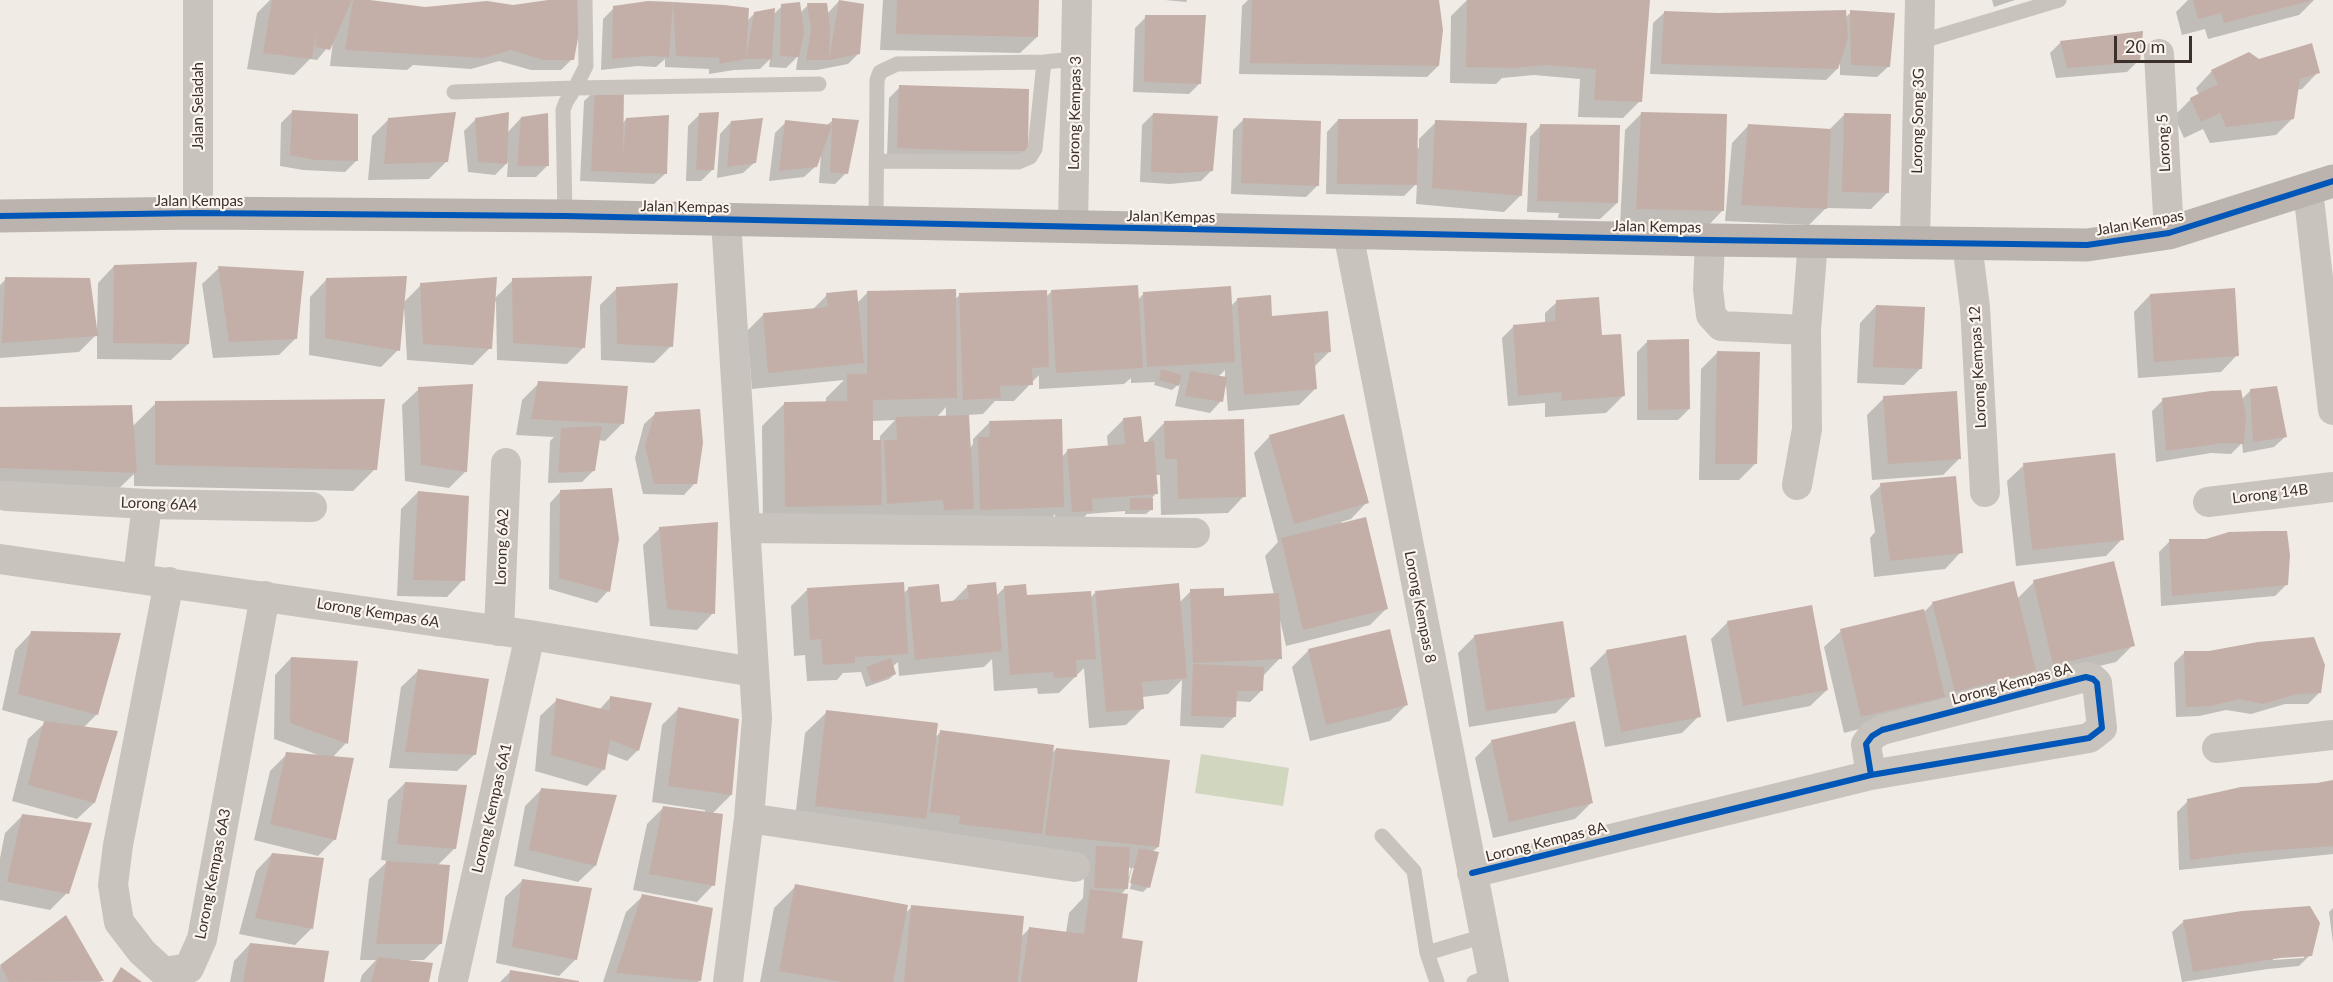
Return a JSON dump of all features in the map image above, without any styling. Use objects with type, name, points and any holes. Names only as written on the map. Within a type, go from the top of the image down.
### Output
[{"type":"street","name":"Jalan Seladah","points":[[198,0],[198,213]]},
{"type":"street","name":"Lorong Kempas 3","points":[[1073,227],[1077,0]]},
{"type":"street","name":"Lorong Song 3G","points":[[1916,242],[1920,0]]},
{"type":"street","name":"Lorong 5","points":[[2159,54],[2169,232]]},
{"type":"street","name":"Jalan Kempas","points":[[0,216],[198,213],[565,216],[1710,240],[2087,245],[2169,232],[2320,185]]},
{"type":"street","points":[[2320,185],[2333,410]]},
{"type":"street","points":[[726,220],[757,718],[749,818],[728,982]]},
{"type":"street","name":"Lorong Kempas 8","points":[[1348,232],[1484,936],[1487,980]]},
{"type":"street","points":[[1710,240],[1708,289],[1711,315],[1721,326],[1806,330]]},
{"type":"street","points":[[1797,485],[1808,429],[1806,330],[1813,241]]},
{"type":"street","name":"Lorong Kempas 12","points":[[1968,243],[1975,307],[1985,492]]},
{"type":"street","name":"Lorong 6A2","points":[[499,631],[506,463]]},
{"type":"street","name":"Lorong 14B","points":[[2208,502],[2333,487]]},
{"type":"street","name":"Lorong 6A4","points":[[6,496],[147,504],[312,507]]},
{"type":"street","points":[[138,577],[147,504]]},
{"type":"street","points":[[746,528],[1195,533]]},
{"type":"street","name":"Lorong Kempas 6A","points":[[0,559],[530,635],[754,672]]},
{"type":"street","name":"Lorong Kempas 6A3","points":[[169,582],[118,845],[113,885],[119,922],[142,952],[164,972],[189,968],[202,939],[266,596]]},
{"type":"street","name":"Lorong Kempas 6A1","points":[[453,980],[530,635]]},
{"type":"street","name":"Lorong Kempas 8A","points":[[1472,873],[1871,775],[2089,738],[2102,728],[2097,683],[2093,678],[2086,677],[1882,730],[1872,736],[1866,744],[1871,775]]},
{"type":"street","points":[[2217,748],[2333,735]]},
{"type":"street","points":[[749,818],[1075,867]]},
{"type":"lane","points":[[565,216],[563,110],[586,66],[585,0]]},
{"type":"lane","points":[[1919,42],[2059,0]]},
{"type":"lane","points":[[876,222],[877,80],[880,72],[897,64],[1044,62],[1075,59]]},
{"type":"lane","points":[[878,161],[1018,162],[1030,157],[1035,149],[1044,62]]},
{"type":"lane","points":[[454,92],[819,84]]},
{"type":"lane","points":[[1382,836],[1414,872],[1427,953],[1437,982]]},
{"type":"lane","points":[[1427,953],[1484,936]]},
{"type":"green space","points":[[1201,754],[1289,768],[1283,806],[1195,793]]},
{"type":"building","points":[[272,0],[352,0],[330,50],[315,47],[316,31],[312,59],[263,53]]},
{"type":"building","points":[[353,0],[425,7],[487,1],[513,5],[548,0],[585,0],[574,60],[543,60],[511,50],[483,58],[345,50]]},
{"type":"building","points":[[839,0],[864,4],[860,54],[829,60]]},
{"type":"building","points":[[897,0],[1039,0],[1038,37],[896,34]]},
{"type":"building","points":[[1252,0],[1439,0],[1443,30],[1439,66],[1250,63]]},
{"type":"building","points":[[1467,0],[1650,0],[1642,102],[1594,100],[1596,69],[1546,65],[1514,68],[1466,67]]},
{"type":"building","points":[[2193,0],[2310,1],[2224,23],[2221,13],[2198,19]]},
{"type":"building","points":[[648,1],[673,2],[669,57],[612,59],[613,6]]},
{"type":"building","points":[[673,2],[749,8],[746,59],[719,64],[720,58],[676,56]]},
{"type":"building","points":[[800,2],[804,32],[799,57],[780,56],[781,4]]},
{"type":"building","points":[[807,3],[827,3],[830,27],[829,60],[806,60],[811,30]]},
{"type":"building","points":[[775,8],[772,59],[746,59],[754,12]]},
{"type":"building","points":[[1846,10],[1848,38],[1838,69],[1661,64],[1664,11],[1718,13]]},
{"type":"building","points":[[1850,10],[1895,13],[1890,67],[1851,65]]},
{"type":"building","points":[[1145,15],[1206,15],[1201,84],[1144,82]]},
{"type":"building","points":[[2143,31],[2140,62],[2067,68],[2060,41]]},
{"type":"building","points":[[2312,43],[2320,73],[2300,79],[2294,119],[2226,127],[2220,113],[2201,122],[2190,98],[2218,84],[2211,70],[2249,52],[2259,59]]},
{"type":"building","points":[[899,85],[1029,89],[1028,151],[897,148]]},
{"type":"building","points":[[595,88],[624,88],[623,156],[626,118],[669,115],[667,174],[591,171]]},
{"type":"building","points":[[292,110],[358,114],[358,161],[315,160],[290,155]]},
{"type":"building","points":[[456,112],[448,162],[384,164],[388,118]]},
{"type":"building","points":[[509,112],[507,164],[478,162],[475,118]]},
{"type":"building","points":[[719,112],[714,170],[696,170],[699,113]]},
{"type":"building","points":[[1641,112],[1727,114],[1724,211],[1636,209]]},
{"type":"building","points":[[548,113],[549,166],[517,166],[521,117]]},
{"type":"building","points":[[1153,113],[1218,116],[1213,171],[1151,172]]},
{"type":"building","points":[[1844,113],[1891,114],[1889,193],[1842,192]]},
{"type":"building","points":[[763,118],[756,163],[727,167],[731,121]]},
{"type":"building","points":[[832,118],[859,120],[848,174],[830,172]]},
{"type":"building","points":[[1243,118],[1321,121],[1319,186],[1241,183]]},
{"type":"building","points":[[1338,119],[1418,119],[1417,185],[1337,184]]},
{"type":"building","points":[[785,120],[832,125],[817,167],[779,171]]},
{"type":"building","points":[[1435,120],[1527,123],[1522,196],[1432,188]]},
{"type":"building","points":[[1540,124],[1620,125],[1618,203],[1537,201]]},
{"type":"building","points":[[1748,124],[1831,129],[1827,209],[1741,205]]},
{"type":"building","points":[[197,262],[189,344],[113,343],[114,265]]},
{"type":"building","points":[[218,266],[304,271],[297,339],[229,342]]},
{"type":"building","points":[[407,276],[400,351],[325,338],[326,278]]},
{"type":"building","points":[[592,276],[585,348],[513,343],[512,278]]},
{"type":"building","points":[[5,277],[90,278],[98,336],[2,343]]},
{"type":"building","points":[[497,277],[492,349],[423,344],[420,283]]},
{"type":"building","points":[[678,283],[673,347],[617,344],[616,287]]},
{"type":"building","points":[[1138,285],[1143,368],[1056,373],[1051,290]]},
{"type":"building","points":[[1231,286],[1235,362],[1147,367],[1143,292]]},
{"type":"building","points":[[2235,288],[2239,356],[2154,362],[2150,294]]},
{"type":"building","points":[[956,289],[957,398],[873,400],[873,440],[881,440],[882,505],[785,507],[784,402],[847,401],[847,374],[867,374],[867,291]]},
{"type":"building","points":[[857,290],[864,363],[768,373],[763,313],[828,307],[826,293]]},
{"type":"building","points":[[1047,290],[1049,367],[1032,368],[1033,385],[1000,386],[1001,398],[963,400],[959,293]]},
{"type":"building","points":[[1271,295],[1272,316],[1328,311],[1331,352],[1314,353],[1317,389],[1244,395],[1237,298]]},
{"type":"building","points":[[1599,297],[1602,335],[1621,334],[1625,396],[1562,401],[1561,392],[1518,396],[1513,325],[1555,321],[1556,300]]},
{"type":"building","points":[[1876,305],[1925,307],[1922,369],[1873,367]]},
{"type":"building","points":[[1689,339],[1690,409],[1648,410],[1647,340]]},
{"type":"building","points":[[1717,351],[1760,352],[1757,464],[1715,464]]},
{"type":"building","points":[[1161,369],[1182,375],[1179,386],[1159,380]]},
{"type":"building","points":[[1190,371],[1227,377],[1223,402],[1185,396]]},
{"type":"building","points":[[538,381],[628,386],[624,424],[531,419]]},
{"type":"building","points":[[473,384],[467,472],[421,465],[418,387]]},
{"type":"building","points":[[2277,386],[2287,437],[2253,442],[2250,389]]},
{"type":"building","points":[[2241,390],[2246,416],[2244,444],[2223,443],[2166,451],[2162,398],[2211,391]]},
{"type":"building","points":[[1957,391],[1961,459],[1888,464],[1883,396]]},
{"type":"building","points":[[385,399],[377,470],[155,465],[155,401]]},
{"type":"building","points":[[132,405],[137,473],[0,468],[0,407]]},
{"type":"building","points":[[700,409],[703,443],[697,484],[654,484],[645,446],[655,412]]},
{"type":"building","points":[[1344,414],[1369,503],[1294,524],[1269,435]]},
{"type":"building","points":[[969,415],[974,509],[944,510],[943,500],[887,504],[884,440],[897,440],[896,417]]},
{"type":"building","points":[[1141,416],[1144,442],[1154,441],[1158,494],[1092,499],[1093,511],[1072,512],[1067,449],[1125,444],[1123,418]]},
{"type":"building","points":[[1062,419],[1064,507],[980,510],[978,437],[990,437],[989,421]]},
{"type":"building","points":[[1244,419],[1246,497],[1178,499],[1177,459],[1165,459],[1164,421]]},
{"type":"building","points":[[602,426],[595,471],[558,473],[561,428]]},
{"type":"building","points":[[2115,453],[2124,540],[2032,550],[2023,463]]},
{"type":"building","points":[[1956,476],[1963,553],[1890,561],[1880,483]]},
{"type":"building","points":[[612,488],[619,539],[610,592],[559,578],[560,490]]},
{"type":"building","points":[[418,491],[469,496],[465,581],[413,580]]},
{"type":"building","points":[[1130,498],[1153,498],[1153,510],[1130,510]]},
{"type":"building","points":[[1366,517],[1388,609],[1303,630],[1281,538]]},
{"type":"building","points":[[718,522],[715,614],[667,609],[659,527]]},
{"type":"building","points":[[2287,531],[2290,555],[2288,585],[2172,596],[2169,539],[2206,539],[2229,532]]},
{"type":"building","points":[[2114,561],[2135,646],[2053,665],[2033,580]]},
{"type":"building","points":[[2014,581],[2036,671],[1955,692],[1932,602]]},
{"type":"building","points":[[904,582],[908,654],[855,657],[855,663],[823,665],[821,639],[810,640],[807,588]]},
{"type":"building","points":[[996,582],[1002,651],[915,660],[908,587],[939,584],[941,602],[969,599],[967,585]]},
{"type":"building","points":[[1179,583],[1187,678],[1142,682],[1144,709],[1106,712],[1095,591]]},
{"type":"building","points":[[1026,584],[1027,595],[1091,591],[1096,659],[1076,660],[1077,677],[1054,678],[1053,672],[1010,675],[1004,586]]},
{"type":"building","points":[[1224,588],[1224,596],[1279,593],[1282,659],[1193,663],[1190,589]]},
{"type":"building","points":[[1812,605],[1828,690],[1743,706],[1727,621]]},
{"type":"building","points":[[1924,609],[1945,697],[1861,717],[1840,629]]},
{"type":"building","points":[[1563,621],[1575,697],[1486,711],[1474,635]]},
{"type":"building","points":[[1390,629],[1408,705],[1326,725],[1308,649]]},
{"type":"building","points":[[31,631],[121,633],[98,715],[18,694]]},
{"type":"building","points":[[1686,635],[1701,717],[1621,732],[1606,650]]},
{"type":"building","points":[[2314,637],[2325,665],[2321,693],[2297,694],[2263,704],[2239,699],[2211,706],[2186,707],[2184,651],[2209,651],[2258,642]]},
{"type":"building","points":[[291,657],[358,661],[348,744],[290,723]]},
{"type":"building","points":[[891,658],[896,674],[872,683],[866,667]]},
{"type":"building","points":[[1193,664],[1264,667],[1263,691],[1237,691],[1236,717],[1191,716]]},
{"type":"building","points":[[418,669],[489,679],[476,755],[405,752]]},
{"type":"building","points":[[610,696],[652,703],[639,751],[610,740],[605,770],[551,755],[556,698],[610,711]]},
{"type":"building","points":[[678,707],[739,719],[732,795],[668,786]]},
{"type":"building","points":[[826,710],[938,723],[926,819],[815,806]]},
{"type":"building","points":[[44,721],[118,731],[95,803],[28,785]]},
{"type":"building","points":[[1575,721],[1593,803],[1509,822],[1491,740]]},
{"type":"building","points":[[940,730],[1054,745],[1042,834],[959,824],[960,816],[930,812]]},
{"type":"building","points":[[1056,748],[1170,760],[1159,847],[1045,835]]},
{"type":"building","points":[[286,752],[354,758],[336,840],[270,824]]},
{"type":"building","points":[[2333,780],[2333,846],[2249,852],[2190,860],[2187,799],[2241,787]]},
{"type":"building","points":[[405,782],[467,785],[456,849],[397,844]]},
{"type":"building","points":[[541,788],[617,795],[596,866],[529,850]]},
{"type":"building","points":[[663,806],[723,814],[715,886],[649,874]]},
{"type":"building","points":[[22,814],[92,823],[69,894],[7,882]]},
{"type":"building","points":[[1096,846],[1130,847],[1128,889],[1094,888]]},
{"type":"building","points":[[1139,848],[1159,852],[1150,888],[1130,883]]},
{"type":"building","points":[[272,853],[324,858],[313,929],[255,918]]},
{"type":"building","points":[[386,861],[450,865],[442,944],[376,944]]},
{"type":"building","points":[[522,879],[592,888],[577,960],[512,947]]},
{"type":"building","points":[[795,884],[908,905],[893,982],[841,982],[779,971]]},
{"type":"building","points":[[1090,889],[1128,894],[1122,938],[1143,941],[1137,982],[1021,982],[1029,927],[1084,934]]},
{"type":"building","points":[[642,894],[713,908],[701,981],[616,973]]},
{"type":"building","points":[[911,905],[1024,916],[1018,982],[904,982]]},
{"type":"building","points":[[2310,906],[2320,923],[2312,956],[2280,958],[2193,972],[2183,920],[2242,911]]},
{"type":"building","points":[[66,915],[104,981],[9,982],[0,965]]},
{"type":"building","points":[[250,943],[329,951],[324,982],[243,982]]},
{"type":"building","points":[[378,957],[433,963],[429,982],[371,982]]},
{"type":"building","points":[[121,967],[142,982],[112,982]]},
{"type":"building","points":[[510,970],[579,981],[579,982],[509,982]]},
{"type":"cycle path","points":[[0,216],[198,213],[565,216],[1710,240],[2087,245],[2169,233],[2333,181]]},
{"type":"cycle path","points":[[1472,873],[1871,775],[2089,738],[2102,728],[2097,683],[2086,677],[1882,730],[1872,736],[1866,744],[1871,775]]}]
